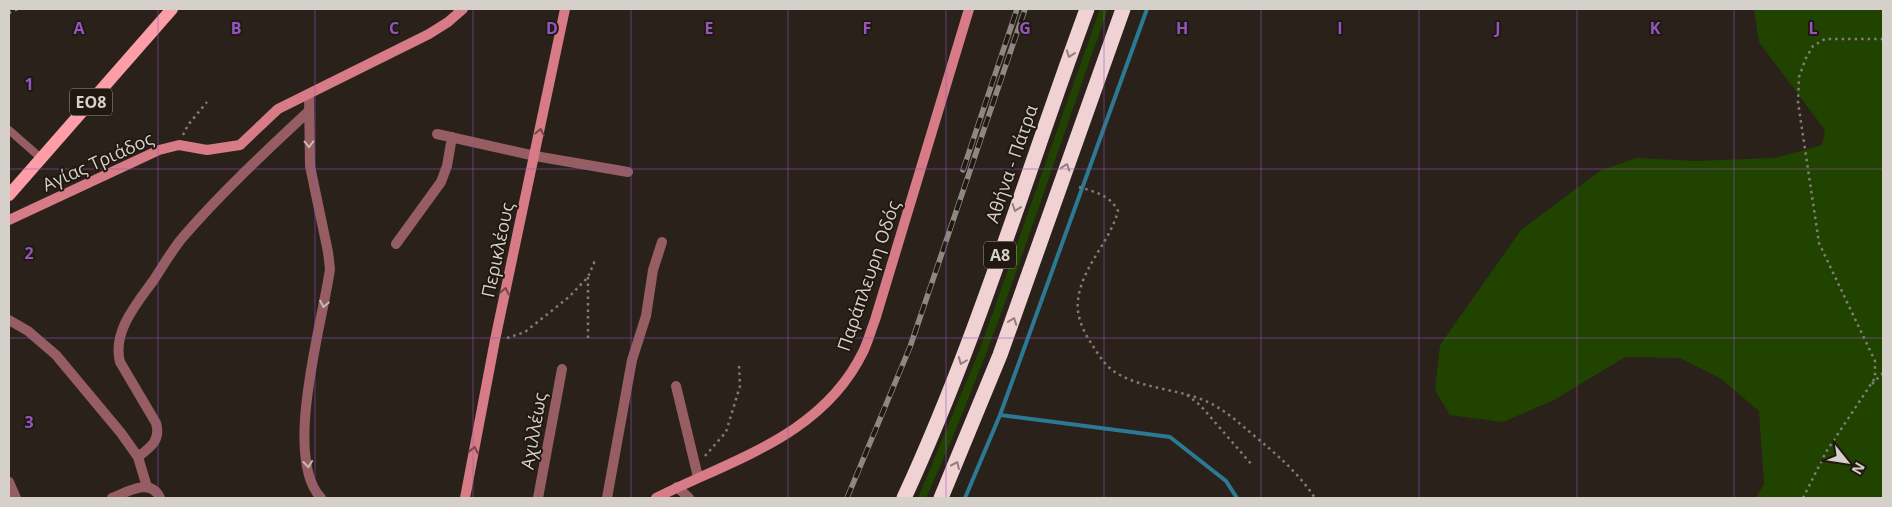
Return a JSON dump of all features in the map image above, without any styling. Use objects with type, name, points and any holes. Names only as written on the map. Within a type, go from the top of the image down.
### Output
[{"type":"highway","name":"Αθήνα - Πάτρα","points":[[904,498],[935,430],[968,345],[1087,9]]},
{"type":"highway","name":"Α8","points":[[941,498],[1000,356],[1122,9]]},
{"type":"main road","name":"ΕΟ8","points":[[9,195],[172,9]]},
{"type":"main road","name":"Αγίας Τριάδος","points":[[9,220],[158,150],[179,145],[207,150],[240,145],[274,112],[429,34],[464,9]]},
{"type":"main road","name":"Περικλέους","points":[[465,498],[495,340],[565,9]]},
{"type":"main road","name":"Παράπλευρη Οδός","points":[[656,498],[795,431],[831,400],[864,352],[969,9]]},
{"type":"street","points":[[309,95],[310,166],[330,269],[306,406],[308,468],[312,484],[321,498]]},
{"type":"street","points":[[138,457],[155,444],[158,430],[156,423],[120,362],[117,351],[123,328],[134,308],[182,238],[242,175],[309,111]]},
{"type":"street","points":[[437,134],[535,156],[628,172]]},
{"type":"street","points":[[396,244],[441,182],[447,166],[452,137]]},
{"type":"street","points":[[607,498],[632,360],[646,316],[653,270],[662,242]]},
{"type":"street","points":[[9,320],[28,331],[56,355],[138,457],[147,487]]},
{"type":"street","name":"Αχιλλέως","points":[[538,498],[562,369]]},
{"type":"street","points":[[676,386],[698,477]]},
{"type":"street","points":[[9,482],[16,498]]},
{"type":"street","points":[[112,498],[136,488],[147,487],[156,491],[160,498]]},
{"type":"street","points":[[677,487],[688,498]]},
{"type":"lane","points":[[9,130],[42,158]]},
{"type":"path","points":[[9,13],[18,9]]},
{"type":"path","points":[[1803,498],[1826,452],[1875,378],[1875,361],[1819,243],[1798,102],[1799,77],[1813,46],[1825,39],[1883,39]]},
{"type":"path","points":[[179,145],[188,125],[207,102]]},
{"type":"path","points":[[1079,187],[1106,196],[1114,203],[1118,211],[1115,221],[1088,266],[1081,283],[1077,303],[1080,319],[1087,338],[1112,370],[1126,377],[1186,395],[1196,396],[1230,415],[1281,457],[1301,478],[1315,498]]},
{"type":"path","points":[[495,340],[525,332],[569,297],[588,277],[596,258]]},
{"type":"path","points":[[588,277],[588,338]]},
{"type":"path","points":[[696,465],[726,432],[740,386],[739,365]]},
{"type":"path","points":[[1870,386],[1883,373]]},
{"type":"path","points":[[1186,395],[1200,405],[1252,465]]},
{"type":"green space","points":[[1100,9],[1108,9],[1000,317],[977,378],[926,498],[918,498],[980,349]]},
{"type":"green space","points":[[1754,9],[1883,9],[1883,498],[1756,498],[1764,484],[1759,411],[1720,378],[1680,358],[1625,357],[1554,400],[1503,422],[1450,415],[1435,390],[1440,345],[1521,230],[1600,171],[1636,158],[1696,161],[1775,158],[1822,145],[1825,130],[1759,42]]},
{"type":"waterway","points":[[965,498],[1000,415],[1147,9]]},
{"type":"waterway","points":[[1000,415],[1170,437],[1226,481],[1237,498]]},
{"type":"railway","points":[[963,170],[1017,9]]},
{"type":"railway","points":[[847,498],[910,347],[1025,9]]}]
